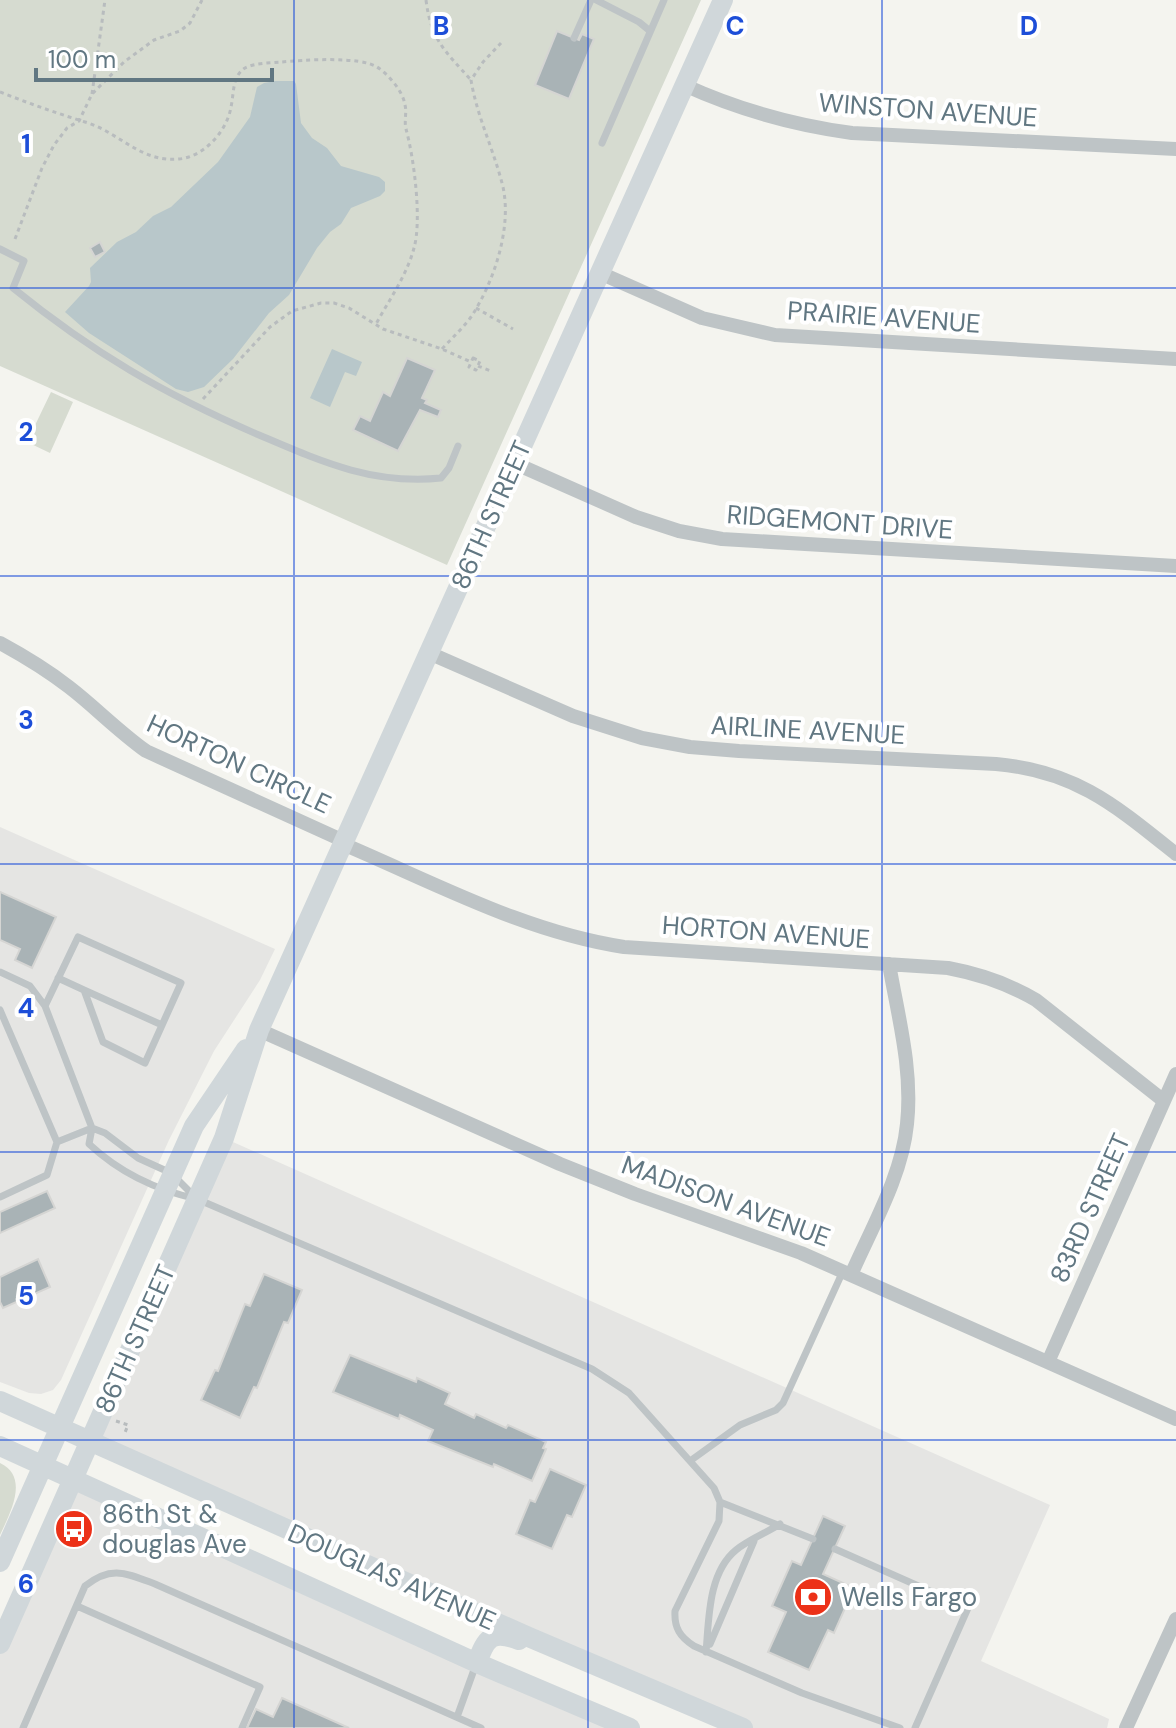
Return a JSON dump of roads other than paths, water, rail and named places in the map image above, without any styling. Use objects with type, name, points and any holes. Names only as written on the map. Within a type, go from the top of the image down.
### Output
[{"type":"main road","name":"86TH STREET","points":[[0,1644],[224,1138],[259,1030],[723,0]]},
{"type":"main road","name":"86TH STREET","points":[[0,1562],[194,1126],[259,1030]]},
{"type":"main road","name":"DOUGLAS AVENUE","points":[[0,1401],[743,1728]]},
{"type":"main road","name":"DOUGLAS AVENUE","points":[[0,1446],[477,1663],[630,1728]]},
{"type":"main road","points":[[477,1663],[484,1644],[493,1636],[505,1635],[575,1663],[594,1665]]},
{"type":"street","name":"WINSTON AVENUE","points":[[684,85],[760,116],[805,127],[852,133],[1176,149]]},
{"type":"street","name":"PRAIRIE AVENUE","points":[[600,273],[702,318],[775,335],[1176,359]]},
{"type":"street","name":"RIDGEMONT DRIVE","points":[[514,463],[636,517],[679,531],[722,539],[1176,566]]},
{"type":"street","name":"HORTON CIRCLE","points":[[0,643],[70,688],[146,751],[344,842]]},
{"type":"street","name":"AIRLINE AVENUE","points":[[429,653],[573,716],[642,738],[727,750],[1020,766],[1064,777],[1104,798],[1176,854]]},
{"type":"street","name":"HORTON AVENUE","points":[[344,842],[517,919],[588,942],[960,970],[1016,988],[1036,1000],[1164,1101]]},
{"type":"street","points":[[847,1273],[889,1189],[907,1123],[908,1077],[889,964]]},
{"type":"street","name":"MADISON AVENUE","points":[[259,1030],[560,1164],[801,1253],[1176,1419]]},
{"type":"street","name":"83RD STREET","points":[[1048,1362],[1176,1074]]},
{"type":"street","points":[[1126,1728],[1176,1619]]},
{"type":"lane","points":[[574,38],[593,0],[639,22],[650,31]]},
{"type":"lane","points":[[602,143],[664,0]]},
{"type":"lane","points":[[0,249],[24,261],[13,288],[62,328],[136,376],[188,404],[333,467],[374,476],[419,480],[441,478],[458,446]]},
{"type":"lane","points":[[45,1006],[78,937],[181,983],[145,1063],[103,1042],[84,990]]},
{"type":"lane","points":[[0,972],[30,986],[45,1006],[92,1128],[89,1144],[103,1158],[167,1182],[197,1199],[592,1369],[629,1393],[714,1488],[720,1502],[719,1521],[675,1611],[674,1621],[683,1639],[802,1693],[900,1728]]},
{"type":"lane","points":[[58,978],[162,1025]]},
{"type":"lane","points":[[0,1010],[57,1142],[47,1175],[0,1197]]},
{"type":"lane","points":[[57,1142],[92,1128],[105,1133],[167,1182],[197,1199]]},
{"type":"lane","points":[[690,1461],[740,1425],[776,1410],[783,1403],[847,1273]]},
{"type":"lane","points":[[720,1502],[813,1539]]},
{"type":"lane","points":[[706,1652],[712,1595],[722,1569],[736,1550],[780,1524]]},
{"type":"lane","points":[[706,1652],[755,1539]]},
{"type":"lane","points":[[835,1549],[968,1608],[915,1728]]},
{"type":"lane","points":[[23,1728],[85,1586],[109,1572],[125,1573],[481,1728]]},
{"type":"lane","points":[[77,1606],[260,1687],[242,1728]]},
{"type":"lane","points":[[457,1717],[477,1663]]},
{"type":"place","name":"86th St & douglas Ave","points":[[74,1529]]},
{"type":"place","name":"Wells Fargo","points":[[813,1597]]}]
